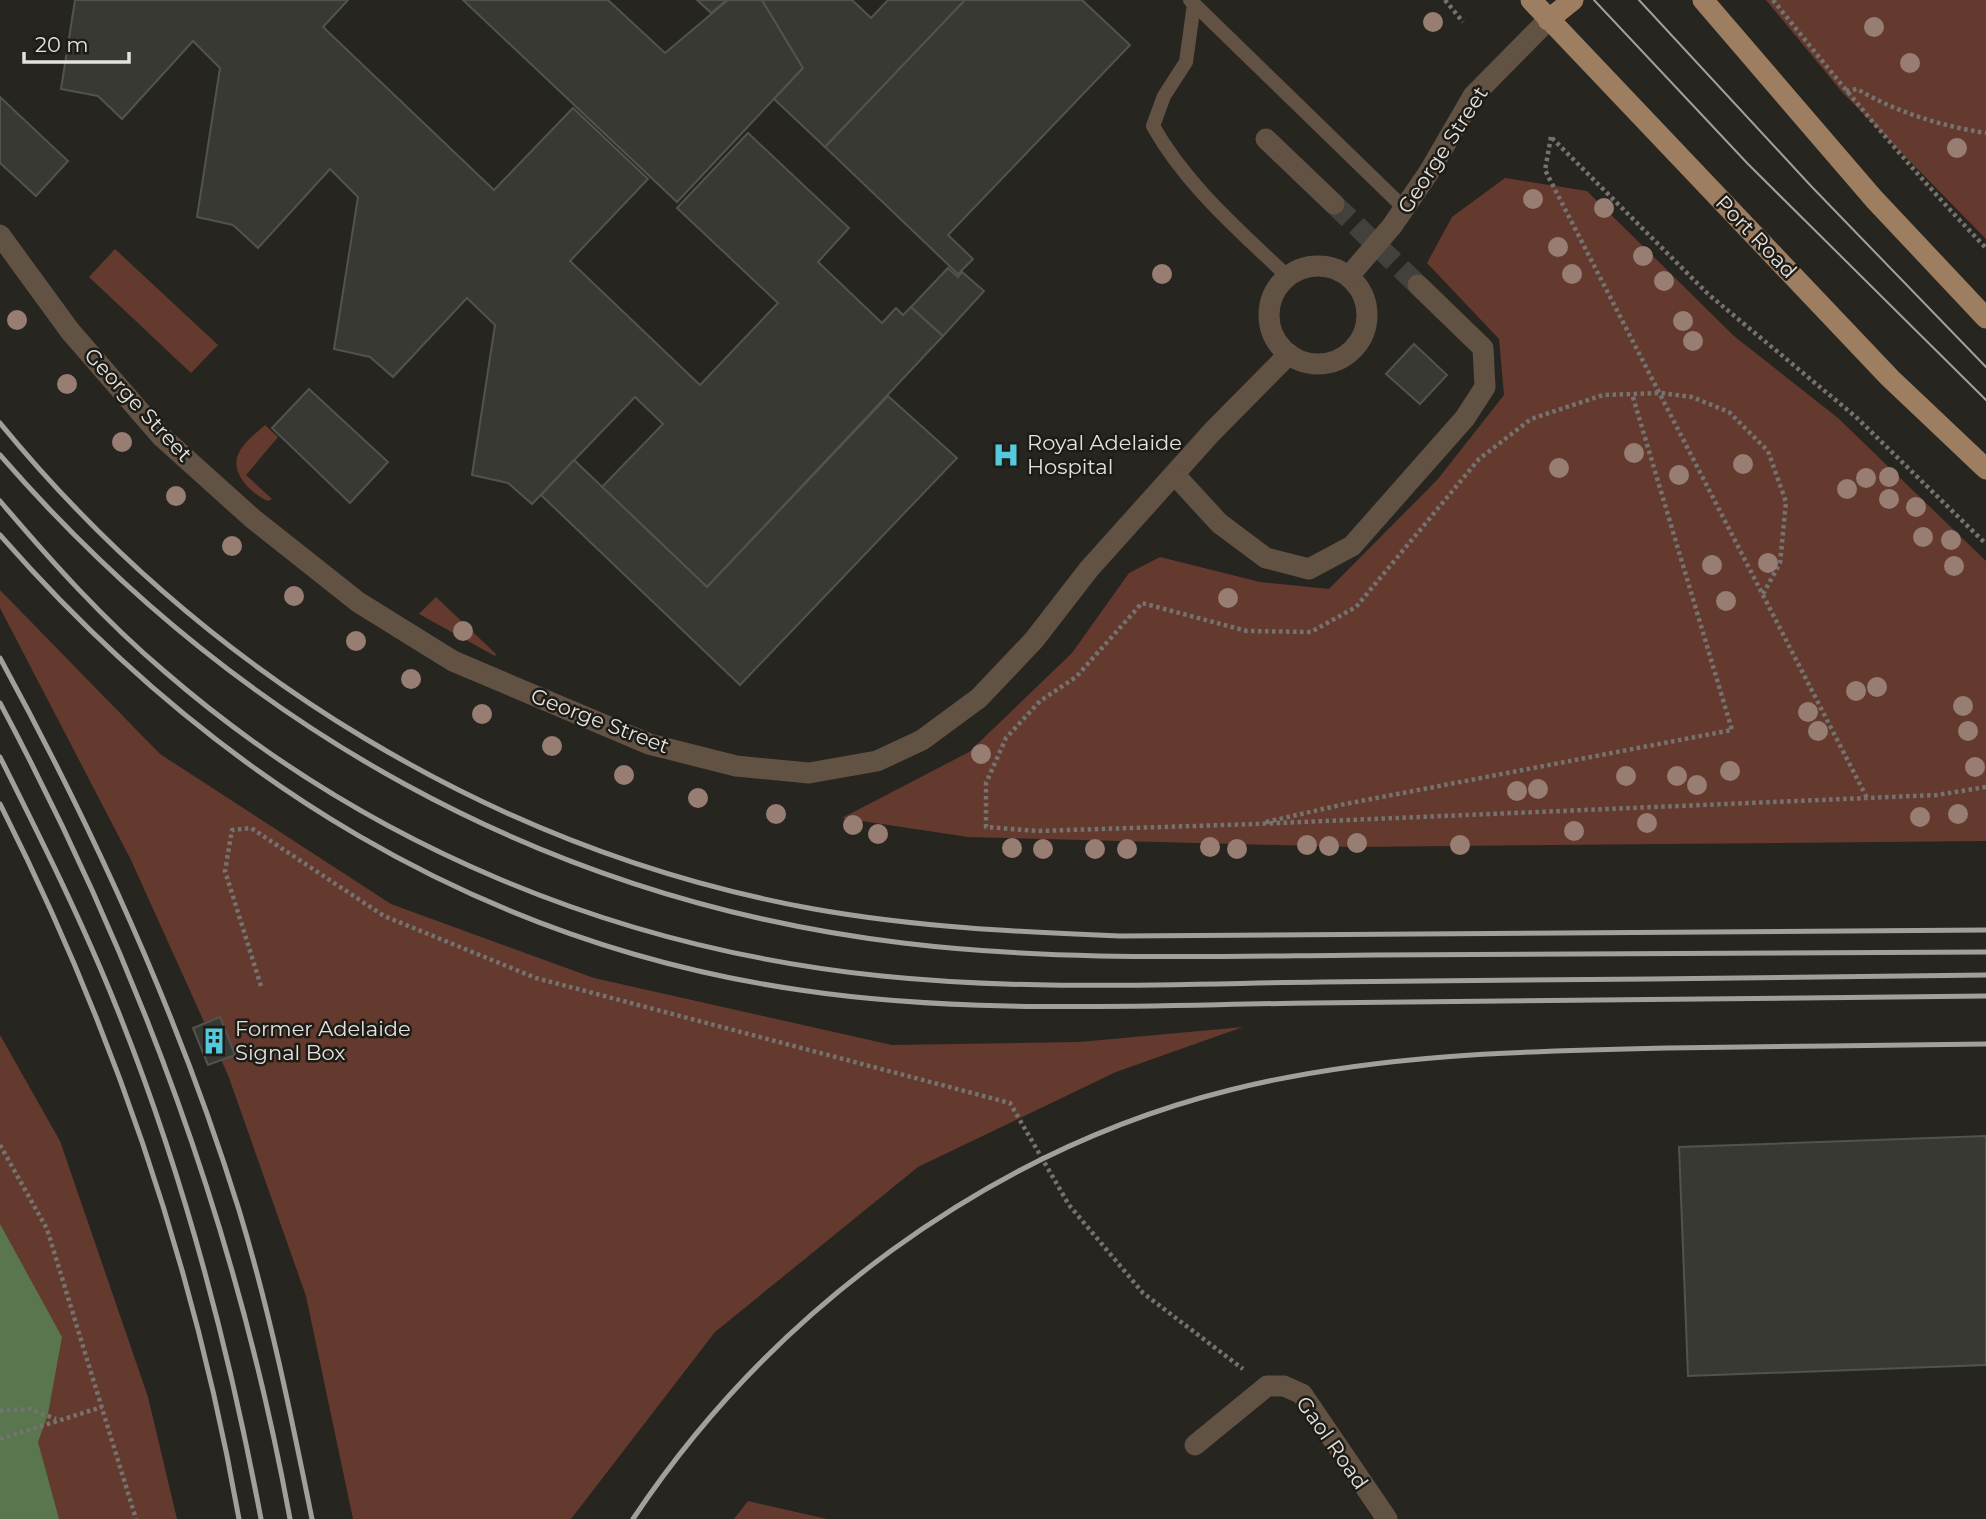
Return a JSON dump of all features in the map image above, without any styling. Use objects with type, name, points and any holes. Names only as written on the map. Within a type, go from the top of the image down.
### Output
[{"type":"main road","name":"Port Road","points":[[1531,0],[1890,378],[1986,469]]},
{"type":"main road","name":"George Street","points":[[1548,20],[1573,0]]},
{"type":"main road","points":[[1703,0],[1874,199],[1986,318]]},
{"type":"street","name":"George Street","points":[[1349,276],[1404,208],[1474,96],[1548,20]]},
{"type":"street","points":[[1266,139],[1334,204]]},
{"type":"street","name":"George Street","points":[[0,235],[70,331],[162,437],[251,518],[358,602],[453,661],[649,744],[736,766],[810,773],[877,761],[922,740],[988,688],[1034,640],[1089,569],[1289,354]]},
{"type":"street","points":[[1318,266],[1334,268],[1349,276],[1359,287],[1367,316],[1358,344],[1340,358],[1318,364],[1289,354],[1279,344],[1269,316],[1278,288],[1288,276],[1302,269],[1318,266]]},
{"type":"street","points":[[1175,475],[1219,523],[1266,558],[1309,569],[1352,546],[1465,418],[1485,387],[1483,348],[1418,285]]},
{"type":"street","points":[[1195,1445],[1267,1386]]},
{"type":"street","name":"Gaol Road","points":[[1267,1386],[1284,1386],[1302,1394],[1387,1519]]},
{"type":"lane","points":[[1192,2],[1404,208]]},
{"type":"lane","points":[[1192,2],[1186,62],[1164,96],[1153,126],[1170,156],[1220,212],[1288,276]]},
{"type":"path","points":[[1445,0],[1463,22]]},
{"type":"path","points":[[1773,0],[1846,92],[1939,199],[1986,247]]},
{"type":"path","points":[[1846,92],[1857,89],[1872,98],[1931,121],[1986,133]]},
{"type":"path","points":[[1867,797],[1545,170],[1551,137],[1708,294],[1856,417],[1986,544]]},
{"type":"path","points":[[1763,594],[1780,563],[1786,502],[1768,451],[1729,412],[1692,397],[1661,393],[1603,395],[1531,419],[1479,459],[1356,607],[1311,632],[1247,631],[1142,603],[1076,677],[1040,701],[1006,738],[986,783],[986,827],[1038,831],[1255,824],[1937,795],[1986,788]]},
{"type":"path","points":[[1255,824],[1345,804],[1732,730],[1632,394]]},
{"type":"path","points":[[261,986],[225,871],[232,830],[251,828],[384,916],[537,978],[1010,1103],[1069,1205],[1143,1293],[1199,1338],[1267,1386]]},
{"type":"path","points":[[0,1145],[47,1229],[136,1519]]},
{"type":"path","points":[[0,1439],[102,1407]]},
{"type":"path","points":[[0,1411],[30,1409],[57,1420]]},
{"type":"shaded area","points":[[1766,0],[1986,0],[1986,239],[1842,92]]},
{"type":"shaded area","points":[[1505,178],[1587,191],[1734,336],[1838,418],[1986,561],[1986,841],[1352,847],[968,837],[842,818],[969,752],[1072,653],[1129,573],[1160,557],[1260,582],[1329,589],[1438,479],[1504,395],[1499,339],[1427,263],[1452,217]]},
{"type":"shaded area","points":[[115,249],[218,345],[191,373],[89,277]]},
{"type":"shaded area","points":[[265,425],[278,437],[246,475],[272,499],[268,501],[248,487],[236,465],[241,449]]},
{"type":"shaded area","points":[[0,590],[160,754],[391,904],[594,978],[892,1045],[1079,1042],[1243,1027],[1116,1072],[918,1167],[715,1332],[571,1519],[353,1519],[306,1296],[228,1075],[131,860],[0,608]]},
{"type":"shaded area","points":[[436,597],[496,654],[495,656],[419,614]]},
{"type":"shaded area","points":[[0,1035],[60,1141],[148,1397],[177,1519],[0,1519]]},
{"type":"shaded area","points":[[0,1224],[62,1337],[48,1414],[38,1442],[59,1519],[0,1519]]},
{"type":"shaded area","points":[[748,1501],[827,1519],[734,1519]]},
{"type":"building","points":[[75,0],[348,0],[323,27],[494,190],[573,108],[648,179],[570,261],[700,385],[778,303],[677,208],[748,133],[849,228],[818,262],[882,323],[896,308],[903,315],[911,307],[943,336],[707,587],[602,487],[663,424],[635,397],[532,504],[508,483],[472,475],[495,325],[467,298],[393,377],[370,357],[334,349],[358,197],[330,169],[258,248],[233,225],[197,217],[220,68],[193,41],[122,119],[98,96],[61,89]]},
{"type":"building","points":[[463,0],[608,0],[665,53],[728,0],[762,0],[803,68],[677,202]]},
{"type":"building","points":[[697,0],[727,0],[711,13]]},
{"type":"building","points":[[762,0],[852,0],[871,18],[888,0],[965,0],[825,147],[774,99],[803,68]]},
{"type":"building","points":[[965,0],[1082,0],[1130,45],[948,235],[973,259],[958,274],[825,147]]},
{"type":"building","points":[[0,97],[68,161],[36,196],[0,163]]},
{"type":"building","points":[[948,268],[958,277],[962,272],[984,291],[943,336],[911,307]]},
{"type":"building","points":[[1414,344],[1447,375],[1420,404],[1386,374]]},
{"type":"building","points":[[309,389],[388,462],[350,503],[272,428]]},
{"type":"building","points":[[888,396],[957,458],[740,685],[541,495],[574,460],[707,587]]},
{"type":"building","name":"Former Adelaide Signal Box","points":[[220,1017],[235,1055],[208,1065],[193,1028]]},
{"type":"building","points":[[1986,1136],[1986,1365],[1688,1376],[1679,1147]]},
{"type":"tunnel","points":[[1334,204],[1418,285]]},
{"type":"tram line","points":[[1594,0],[1748,164],[1986,400]]},
{"type":"tram line","points":[[1639,0],[1811,186],[1986,367]]},
{"type":"railway","points":[[0,423],[81,513],[169,596],[264,671],[364,738],[470,796],[581,844],[696,882],[814,909],[890,920],[1120,936],[1986,930]]},
{"type":"railway","points":[[0,455],[92,552],[190,640],[295,717],[405,785],[522,841],[644,887],[771,921],[903,943],[1080,955],[1198,957],[1986,952]]},
{"type":"railway","points":[[0,501],[79,589],[142,652],[242,733],[324,789],[410,837],[499,879],[592,914],[686,942],[783,962],[882,976],[991,984],[1157,985],[1986,975]]},
{"type":"railway","points":[[0,535],[82,622],[169,702],[261,773],[358,836],[461,889],[569,933],[682,967],[800,990],[863,998],[991,1006],[1986,996]]},
{"type":"railway","points":[[0,658],[70,792],[133,928],[163,998],[216,1139],[261,1287],[312,1519]]},
{"type":"railway","points":[[0,703],[96,899],[177,1099],[242,1306],[268,1411],[290,1519]]},
{"type":"railway","points":[[0,757],[89,943],[116,1006],[162,1131],[183,1195],[218,1323],[261,1519]]},
{"type":"railway","points":[[0,804],[79,976],[146,1153],[199,1334],[239,1519]]},
{"type":"railway","points":[[633,1519],[688,1444],[750,1374],[819,1309],[892,1250],[971,1198],[1054,1153],[1141,1117],[1230,1090],[1284,1078],[1447,1057],[1612,1049],[1986,1044]]},
{"type":"place","name":"Royal Adelaide Hospital","points":[[1006,455]]},
{"type":"place","name":"Former Adelaide Signal Box","points":[[214,1041]]}]
